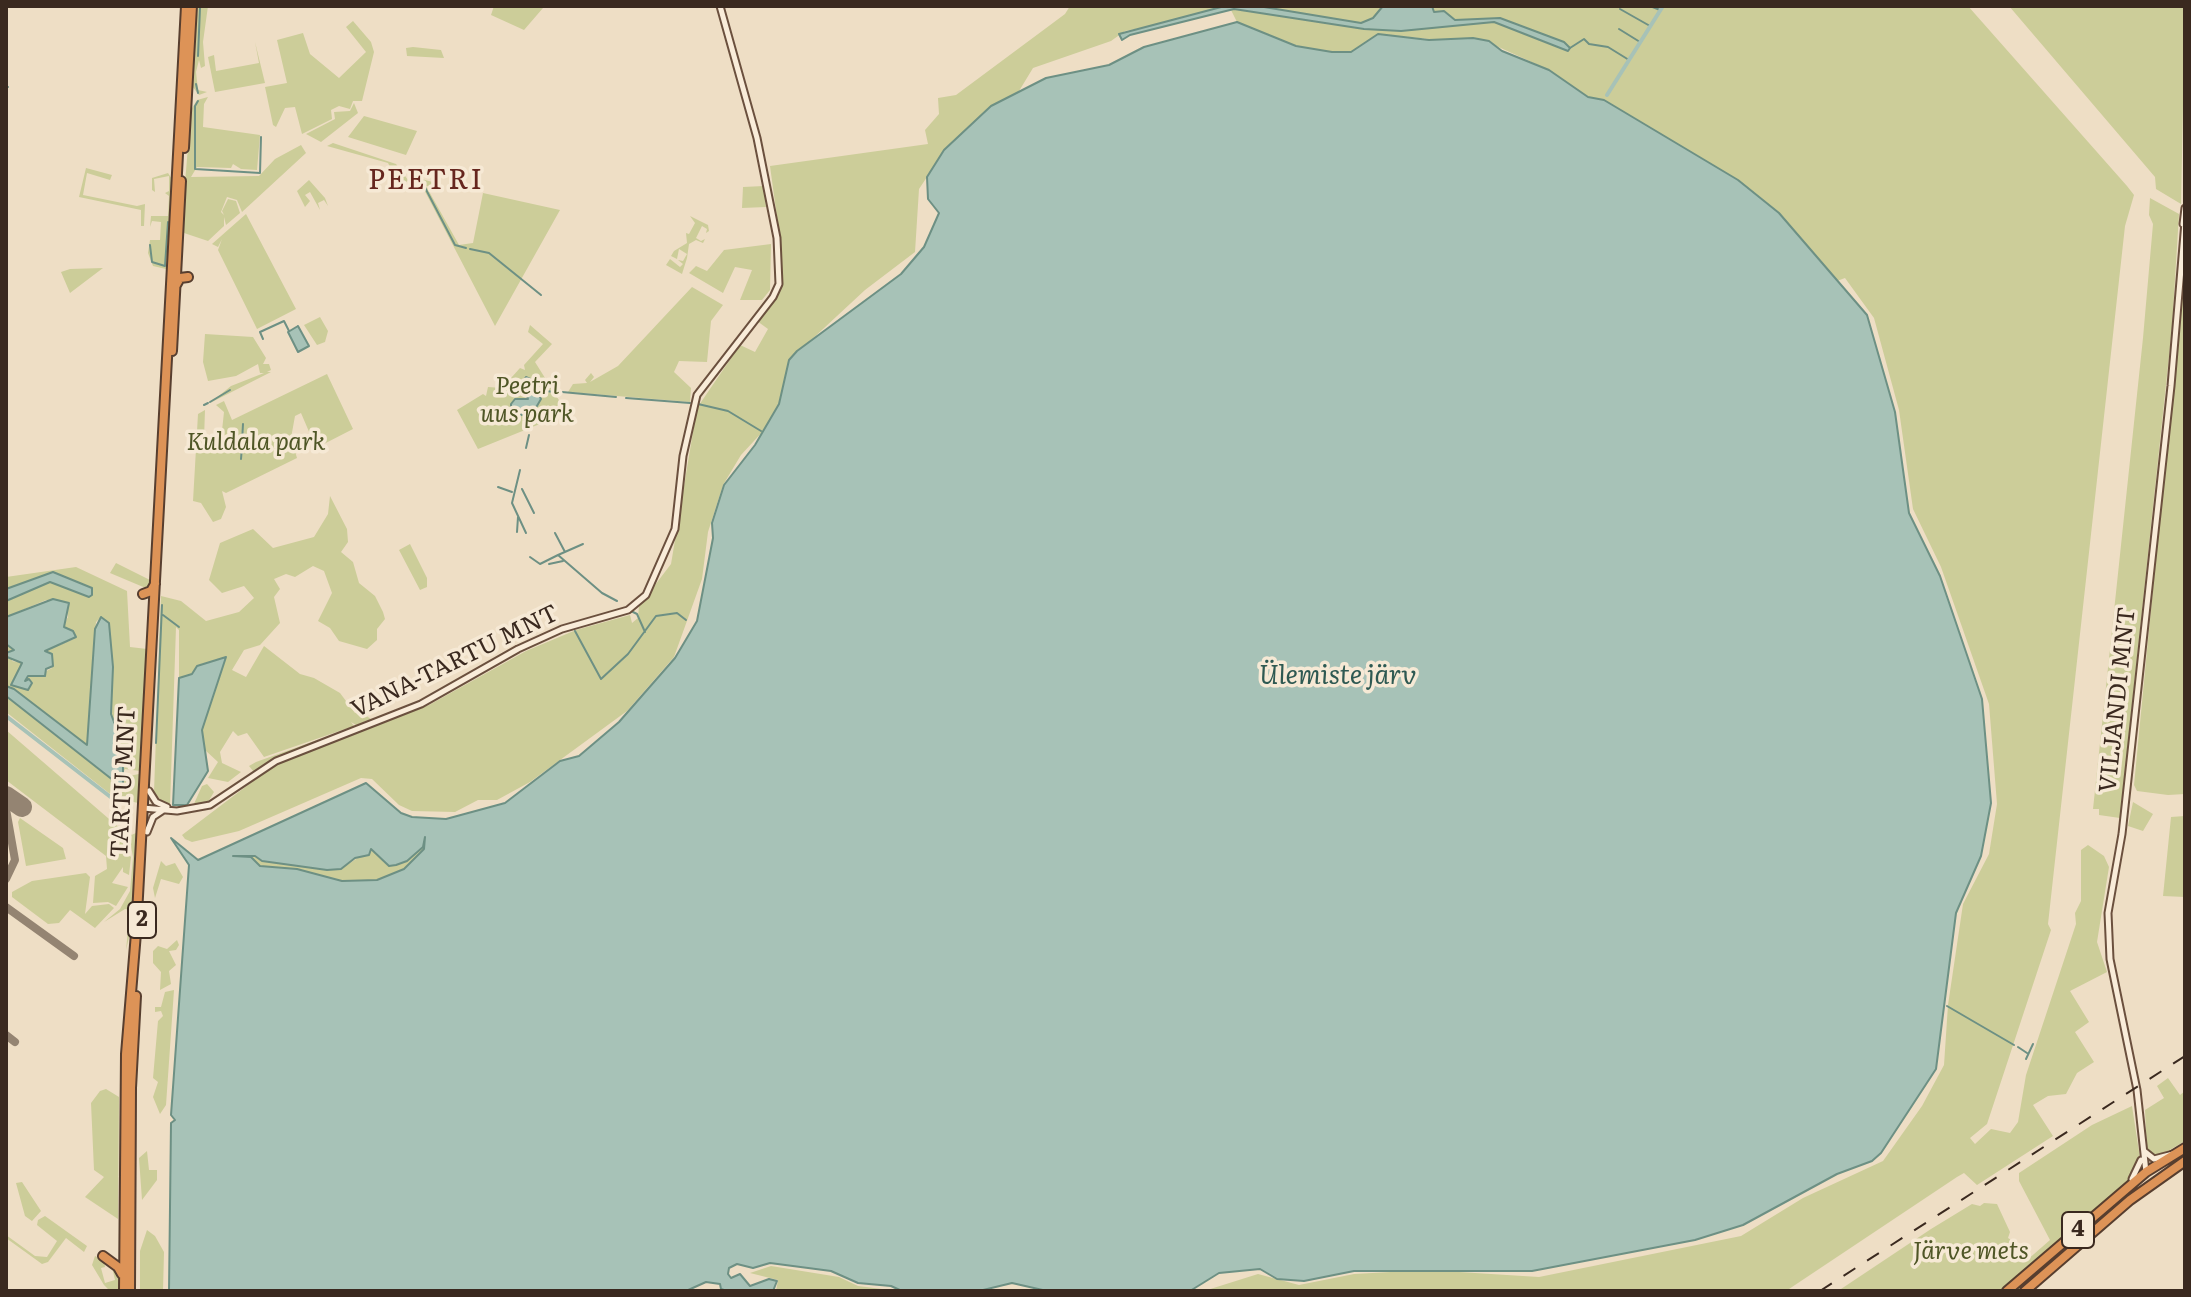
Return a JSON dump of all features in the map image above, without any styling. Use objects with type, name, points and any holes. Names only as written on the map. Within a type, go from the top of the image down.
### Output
[{"type":"highway","name":"2","points":[[172,275],[189,6]]},
{"type":"highway","name":"TARTU MNT","points":[[130,1291],[131,1073],[147,832],[174,294],[172,275]]},
{"type":"highway","name":"TARTU MNT","points":[[124,1291],[128,1262],[124,1245],[126,1054],[146,808],[172,275]]},
{"type":"highway","points":[[174,294],[178,281],[188,277]]},
{"type":"highway","points":[[143,594],[151,591],[155,584]]},
{"type":"highway","name":"4","points":[[2007,1291],[2148,1170],[2185,1148]]},
{"type":"highway","name":"4","points":[[2025,1291],[2130,1200],[2185,1161]]},
{"type":"highway","points":[[2130,1200],[2145,1181],[2148,1170],[2160,1177]]},
{"type":"highway","points":[[124,1245],[116,1254],[105,1255],[118,1267],[124,1280]]},
{"type":"street","name":"VANA-TARTU MNT","points":[[146,808],[188,810],[215,803],[276,761],[421,704],[531,642],[574,625],[628,610],[649,589],[675,529],[683,456],[697,395],[773,297],[779,284],[777,238],[759,147],[720,6]]},
{"type":"street","name":"VILJANDI MNT","points":[[2148,1170],[2142,1147],[2137,1090],[2110,959],[2108,913],[2120,845],[2169,402],[2185,208]]},
{"type":"street","points":[[147,832],[153,817],[165,809],[149,791]]},
{"type":"street","points":[[2142,1147],[2150,1159],[2174,1154]]},
{"type":"street","points":[[2125,1189],[2141,1167],[2142,1147]]},
{"type":"green space","points":[[208,6],[203,42],[205,66],[201,68],[199,60],[196,72],[198,90],[207,92],[199,95],[192,86],[196,22],[198,8]]},
{"type":"green space","points":[[494,6],[543,8],[524,30],[491,15]]},
{"type":"green space","points":[[1070,6],[1968,6],[2127,186],[2134,195],[2125,226],[2048,924],[2051,930],[1987,1124],[1970,1138],[1975,1144],[1991,1129],[2010,1133],[2018,1122],[2026,1075],[2076,924],[2075,913],[2081,901],[2081,850],[2088,845],[2104,856],[2109,867],[2097,942],[2107,972],[2070,991],[2089,1022],[2075,1032],[2094,1062],[2077,1073],[2066,1094],[2048,1096],[2033,1105],[2053,1136],[1977,1185],[1964,1173],[1957,1177],[1786,1291],[1204,1291],[1258,1274],[1299,1285],[1354,1274],[1427,1270],[1539,1277],[1741,1236],[1803,1198],[1883,1161],[1922,1106],[1944,1065],[1948,1005],[1963,904],[1989,854],[1997,804],[1989,704],[1941,567],[1913,509],[1899,410],[1874,318],[1845,278],[1837,281],[1779,213],[1738,180],[1604,100],[1588,97],[1549,70],[1481,39],[1449,41],[1378,34],[1351,52],[1332,52],[1296,46],[1237,22],[1231,10],[1125,31],[1111,41],[1033,68],[1016,96],[991,106],[944,150],[919,189],[915,252],[865,290],[795,355],[779,414],[741,455],[723,485],[708,532],[702,579],[674,657],[627,711],[530,782],[497,800],[478,800],[455,812],[412,811],[399,805],[372,779],[361,778],[239,831],[192,842],[185,839],[182,835],[273,766],[429,705],[526,651],[576,630],[630,615],[632,623],[638,618],[639,606],[671,564],[697,408],[740,345],[755,352],[768,329],[757,321],[770,308],[781,288],[782,254],[770,166],[928,144],[925,130],[939,114],[938,98],[956,95],[1065,14]]},
{"type":"green space","points":[[2009,6],[2185,6],[2181,204],[2156,189],[2155,177]]},
{"type":"green space","points":[[353,21],[371,42],[374,52],[362,101],[353,101],[350,109],[339,106],[331,110],[332,119],[302,134],[295,107],[285,108],[276,127],[273,125],[265,87],[287,83],[277,40],[303,33],[310,54],[339,78],[366,52],[346,27]]},
{"type":"green space","points":[[255,42],[265,83],[215,92],[208,57],[214,55],[216,71],[259,63]]},
{"type":"green space","points":[[406,48],[441,50],[444,58],[407,56]]},
{"type":"green space","points":[[208,97],[204,104],[203,127],[260,135],[257,170],[241,169],[233,164],[231,168],[197,167],[191,177],[259,176],[275,159],[301,145],[306,153],[242,212],[237,200],[227,197],[221,212],[224,215],[222,211],[228,199],[236,201],[240,213],[226,225],[224,217],[224,226],[208,241],[181,232],[191,110],[197,100]]},
{"type":"green space","points":[[354,103],[358,113],[321,142],[306,134],[335,119],[334,112],[350,111]]},
{"type":"green space","points":[[364,116],[417,131],[406,155],[348,137]]},
{"type":"green space","points":[[333,143],[396,164],[408,180],[401,188],[388,163],[327,146]]},
{"type":"green space","points":[[86,168],[112,175],[110,180],[87,173],[83,195],[137,206],[145,204],[144,226],[141,226],[141,210],[79,197]]},
{"type":"green space","points":[[168,173],[172,179],[166,269],[153,266],[148,253],[150,240],[160,240],[161,222],[152,221],[150,227],[151,216],[168,216],[169,196],[165,193],[169,191],[169,176],[154,179],[155,192],[152,190],[152,178]]},
{"type":"green space","points":[[418,178],[436,183],[435,187],[426,186],[459,245],[473,243],[483,193],[560,210],[495,326]]},
{"type":"green space","points":[[309,180],[325,198],[328,206],[324,200],[318,203],[320,210],[310,192],[305,195],[310,201],[305,207],[297,191]]},
{"type":"green space","points":[[764,186],[766,207],[742,208],[743,187]]},
{"type":"green space","points":[[2150,198],[2179,214],[2172,328],[2120,818],[2099,815],[2099,809],[2093,809],[2143,338],[2153,224],[2149,215]]},
{"type":"green space","points":[[246,214],[296,309],[257,329],[218,250],[222,239],[218,247],[212,244]]},
{"type":"green space","points":[[690,216],[708,225],[709,231],[706,233],[707,229],[702,226],[696,238],[701,241],[705,239],[703,243],[696,240],[689,244],[687,258],[682,274],[666,265],[670,259],[680,267],[683,264],[678,260],[683,261],[687,254],[679,249],[677,259],[671,256],[674,251],[687,243],[686,233],[689,234],[695,223]]},
{"type":"green space","points":[[771,244],[770,290],[762,300],[740,300],[752,270],[735,267],[723,293],[689,273],[696,266],[707,271],[724,250]]},
{"type":"green space","points":[[2185,258],[2185,794],[2168,795],[2137,791],[2134,785]]},
{"type":"green space","points":[[103,268],[70,293],[61,272],[70,269]]},
{"type":"green space","points":[[692,287],[723,305],[711,321],[707,362],[679,361],[674,372],[691,388],[690,402],[568,392],[573,384],[587,383],[585,380],[591,373],[594,377],[590,382],[618,366]]},
{"type":"green space","points":[[320,317],[328,331],[325,342],[317,345],[304,325]]},
{"type":"green space","name":"Peetri uus park","points":[[530,325],[552,344],[535,362],[567,413],[478,449],[457,410],[483,394],[486,396],[488,387],[502,388],[520,368],[525,370],[524,365],[543,344],[528,332]]},
{"type":"green space","points":[[205,334],[253,337],[266,358],[263,364],[269,364],[271,370],[267,372],[271,372],[210,403],[231,386],[264,373],[260,373],[258,364],[236,376],[208,381],[203,362]]},
{"type":"green space","name":"Kuldala park","points":[[327,374],[353,429],[316,448],[301,413],[295,416],[291,438],[297,458],[226,493],[222,491],[226,507],[221,519],[213,522],[201,503],[193,501],[198,414],[205,410],[204,439],[221,440],[224,412],[216,405],[224,401],[232,420]]},
{"type":"green space","points":[[330,496],[347,529],[348,542],[341,552],[353,562],[359,583],[375,596],[383,612],[385,619],[377,629],[377,640],[367,649],[339,641],[330,628],[318,621],[332,593],[324,571],[313,566],[295,577],[286,574],[274,579],[280,589],[274,597],[280,623],[260,645],[244,650],[232,670],[246,677],[264,646],[300,674],[340,693],[355,713],[359,711],[371,719],[356,725],[351,722],[354,726],[264,757],[247,733],[238,736],[233,731],[220,752],[222,763],[241,772],[228,782],[208,778],[218,762],[205,750],[202,730],[223,658],[197,666],[192,674],[179,678],[179,630],[176,627],[170,806],[165,805],[154,792],[161,596],[181,601],[206,621],[239,612],[254,598],[244,586],[222,593],[209,580],[220,543],[253,529],[273,548],[314,537],[328,514]]},
{"type":"green space","points":[[410,544],[427,578],[427,587],[420,590],[399,550]]},
{"type":"green space","points":[[116,563],[150,580],[148,589],[110,573]]},
{"type":"green space","points":[[76,567],[127,591],[130,647],[147,649],[140,771],[125,769],[123,773],[123,761],[115,743],[111,714],[113,667],[109,623],[101,617],[96,622],[87,745],[6,686],[6,644],[14,647],[12,661],[22,663],[11,684],[28,690],[32,683],[25,681],[28,676],[52,668],[52,654],[45,651],[74,639],[63,626],[68,617],[66,603],[46,600],[6,617],[6,601],[50,582],[87,586],[53,572],[6,589],[6,577]]},
{"type":"green space","points":[[6,696],[123,787],[123,773],[129,776],[139,774],[138,803],[114,797],[6,712]]},
{"type":"green space","points":[[6,730],[123,831],[130,850],[127,853],[131,857],[129,875],[123,872],[123,867],[112,883],[128,887],[116,906],[108,902],[93,903],[95,876],[107,869],[106,856],[6,780]]},
{"type":"green space","points":[[320,739],[254,772],[249,766],[256,762]]},
{"type":"green space","points":[[207,784],[214,792],[208,802],[193,806],[202,786]]},
{"type":"green space","points":[[2133,802],[2153,814],[2143,831],[2128,826]]},
{"type":"green space","points":[[2185,816],[2185,897],[2163,896],[2171,817]]},
{"type":"green space","points":[[20,818],[63,848],[66,859],[26,866],[18,822]]},
{"type":"green space","points":[[136,833],[134,917],[126,950],[130,910],[125,909],[104,922],[120,909],[130,891],[133,857],[129,836]]},
{"type":"green space","points":[[426,836],[424,849],[404,869],[377,880],[342,881],[297,869],[260,866],[251,857],[233,855],[255,856],[314,868],[347,865],[371,849],[388,866],[407,861],[423,847]]},
{"type":"green space","points":[[161,861],[166,866],[175,863],[183,877],[179,884],[161,879],[155,898],[153,888]]},
{"type":"green space","points":[[86,873],[90,877],[85,914],[92,906],[109,904],[114,908],[95,928],[70,910],[59,923],[48,924],[12,897],[12,892],[32,881]]},
{"type":"green space","points":[[177,940],[179,945],[176,950],[169,951],[176,965],[169,971],[171,984],[160,990],[161,972],[153,963],[153,951],[158,946],[167,949]]},
{"type":"green space","points":[[174,990],[166,1105],[160,1114],[153,1097],[158,1082],[153,1078],[158,1021],[163,1016],[161,1011],[155,1012],[155,1007],[161,1007],[165,992]]},
{"type":"green space","points":[[2168,1078],[2180,1095],[2185,1091],[2185,1141],[2156,1158],[2147,1152],[2145,1110],[2164,1098],[2157,1086]]},
{"type":"green space","points":[[106,1089],[119,1097],[118,1219],[85,1197],[104,1177],[94,1170],[91,1103],[100,1091]]},
{"type":"green space","name":"Järve mets","points":[[2132,1106],[2140,1158],[2132,1177],[2000,1291],[1838,1291],[1972,1204],[1997,1204],[2010,1232],[2008,1238],[2018,1244],[2026,1261],[2050,1240],[2019,1181],[2019,1173],[2092,1125]]},
{"type":"green space","points":[[147,1151],[149,1170],[157,1170],[157,1180],[142,1200],[139,1158]]},
{"type":"green space","points":[[2143,1179],[2086,1234],[2020,1291],[2014,1291]]},
{"type":"green space","points":[[22,1182],[41,1211],[32,1221],[25,1216],[16,1183]]},
{"type":"green space","points":[[45,1216],[87,1246],[84,1252],[66,1238],[48,1262],[42,1264],[6,1238],[6,1235],[35,1256],[47,1257],[57,1241],[37,1225],[38,1220]]},
{"type":"green space","points":[[147,1230],[155,1236],[164,1252],[163,1291],[140,1291],[140,1251]]},
{"type":"green space","points":[[95,1256],[104,1261],[105,1267],[101,1268],[105,1283],[115,1280],[112,1267],[106,1262],[119,1272],[119,1291],[110,1291],[104,1285],[92,1265]]},
{"type":"green space","points":[[771,1266],[839,1277],[858,1286],[898,1291],[776,1291],[778,1280],[750,1273]]},
{"type":"water","points":[[1225,6],[1258,6],[1361,23],[1373,18],[1383,6],[1432,6],[1434,12],[1444,11],[1455,20],[1500,18],[1564,42],[1570,48],[1568,51],[1494,22],[1401,31],[1364,29],[1234,9],[1130,35],[1122,40],[1119,34]]},
{"type":"water","name":"Ülemiste järv","points":[[1237,22],[1296,46],[1332,52],[1351,52],[1378,34],[1429,40],[1473,38],[1489,41],[1502,51],[1549,70],[1588,97],[1604,100],[1738,180],[1779,213],[1867,315],[1895,412],[1909,513],[1940,576],[1982,699],[1991,803],[1981,856],[1956,913],[1936,1069],[1881,1153],[1872,1161],[1837,1174],[1743,1225],[1695,1240],[1532,1271],[1354,1271],[1304,1281],[1277,1279],[1260,1269],[1219,1273],[1190,1291],[1047,1291],[1012,1283],[979,1291],[902,1291],[891,1286],[858,1283],[831,1271],[770,1263],[753,1268],[737,1264],[729,1268],[728,1274],[731,1278],[740,1274],[750,1286],[769,1279],[777,1281],[773,1291],[727,1291],[721,1289],[720,1284],[706,1282],[686,1291],[169,1291],[171,1123],[175,1120],[171,1115],[189,865],[171,838],[198,860],[366,783],[401,813],[412,817],[446,819],[505,803],[560,761],[579,756],[619,722],[675,658],[697,621],[713,538],[712,523],[724,485],[755,445],[779,404],[789,360],[901,274],[924,247],[939,213],[928,199],[927,177],[944,150],[991,106],[1046,78],[1109,65],[1144,47]],"holes":[[[425,837],[424,849],[404,869],[377,880],[342,881],[297,869],[260,866],[251,857],[233,856],[255,856],[262,861],[327,870],[341,869],[355,858],[369,855],[371,849],[389,866],[396,865],[407,861],[423,847]]]},
{"type":"water","points":[[298,326],[309,346],[298,352],[288,332]]},
{"type":"water","points":[[526,377],[532,380],[541,399],[534,411],[522,415],[511,410],[511,404],[515,399],[528,399],[522,383]]},
{"type":"water","points":[[53,572],[92,588],[92,595],[89,597],[50,582],[6,601],[6,589]]},
{"type":"water","points":[[53,599],[69,603],[64,627],[73,631],[76,637],[45,651],[52,654],[53,666],[46,669],[45,676],[28,676],[25,681],[29,679],[32,683],[28,690],[11,685],[22,663],[7,657],[6,653],[14,650],[6,644],[6,617]]},
{"type":"water","points":[[101,617],[109,623],[113,667],[111,714],[117,730],[115,743],[123,762],[123,788],[6,696],[6,686],[14,689],[87,745],[95,629]]},
{"type":"water","points":[[226,657],[202,730],[208,771],[187,805],[173,805],[179,678],[192,674],[197,666]]},
{"type":"waterway","points":[[1650,6],[1660,10]]},
{"type":"waterway","points":[[1607,95],[1663,6]]},
{"type":"waterway","points":[[198,56],[200,8]]},
{"type":"waterway","points":[[1620,9],[1650,26]]},
{"type":"waterway","points":[[1619,29],[1640,42]]},
{"type":"waterway","points":[[1570,48],[1584,39],[1589,44],[1608,47],[1629,60]]},
{"type":"waterway","points":[[196,84],[198,93]]},
{"type":"waterway","points":[[198,101],[195,106],[195,169],[260,173],[261,137]]},
{"type":"waterway","points":[[421,180],[455,245],[466,248]]},
{"type":"waterway","points":[[150,245],[152,262],[165,266],[168,222]]},
{"type":"waterway","points":[[470,249],[489,253],[541,295]]},
{"type":"waterway","points":[[263,339],[260,332],[284,321],[289,331]]},
{"type":"waterway","points":[[210,402],[230,390]]},
{"type":"waterway","points":[[546,391],[554,392]]},
{"type":"waterway","points":[[562,392],[616,397]]},
{"type":"waterway","points":[[626,398],[690,403]]},
{"type":"waterway","points":[[204,405],[208,403]]},
{"type":"waterway","points":[[698,404],[728,411],[761,431]]},
{"type":"waterway","points":[[529,414],[529,419]]},
{"type":"waterway","points":[[242,442],[243,424]]},
{"type":"waterway","points":[[526,448],[529,435]]},
{"type":"waterway","points":[[241,459],[242,446]]},
{"type":"waterway","points":[[520,470],[512,503],[526,533]]},
{"type":"waterway","points":[[498,487],[512,492]]},
{"type":"waterway","points":[[522,489],[534,513]]},
{"type":"waterway","points":[[517,532],[518,517]]},
{"type":"waterway","points":[[555,533],[565,552]]},
{"type":"waterway","points":[[558,555],[583,544]]},
{"type":"waterway","points":[[530,557],[540,564],[558,555],[602,593],[617,601]]},
{"type":"waterway","points":[[549,564],[563,561]]},
{"type":"waterway","points":[[156,743],[162,605]]},
{"type":"waterway","points":[[631,611],[637,614],[645,632]]},
{"type":"waterway","points":[[575,631],[601,679],[628,654],[656,616],[677,613],[686,620]]},
{"type":"waterway","points":[[163,615],[179,627]]},
{"type":"waterway","points":[[6,716],[117,802]]},
{"type":"waterway","points":[[1947,1006],[2014,1045]]},
{"type":"waterway","points":[[2026,1059],[2033,1044]]},
{"type":"waterway","points":[[2018,1047],[2027,1053]]},
{"type":"taxiway","points":[[6,809],[15,860],[6,879]]},
{"type":"taxiway","points":[[6,907],[74,956]]},
{"type":"taxiway","points":[[6,1035],[15,1042]]},
{"type":"runway","points":[[6,796],[22,807]]},
{"type":"railway","points":[[1820,1291],[2185,1056]]},
{"type":"district","name":"PEETRI","points":[[426,181]]}]
